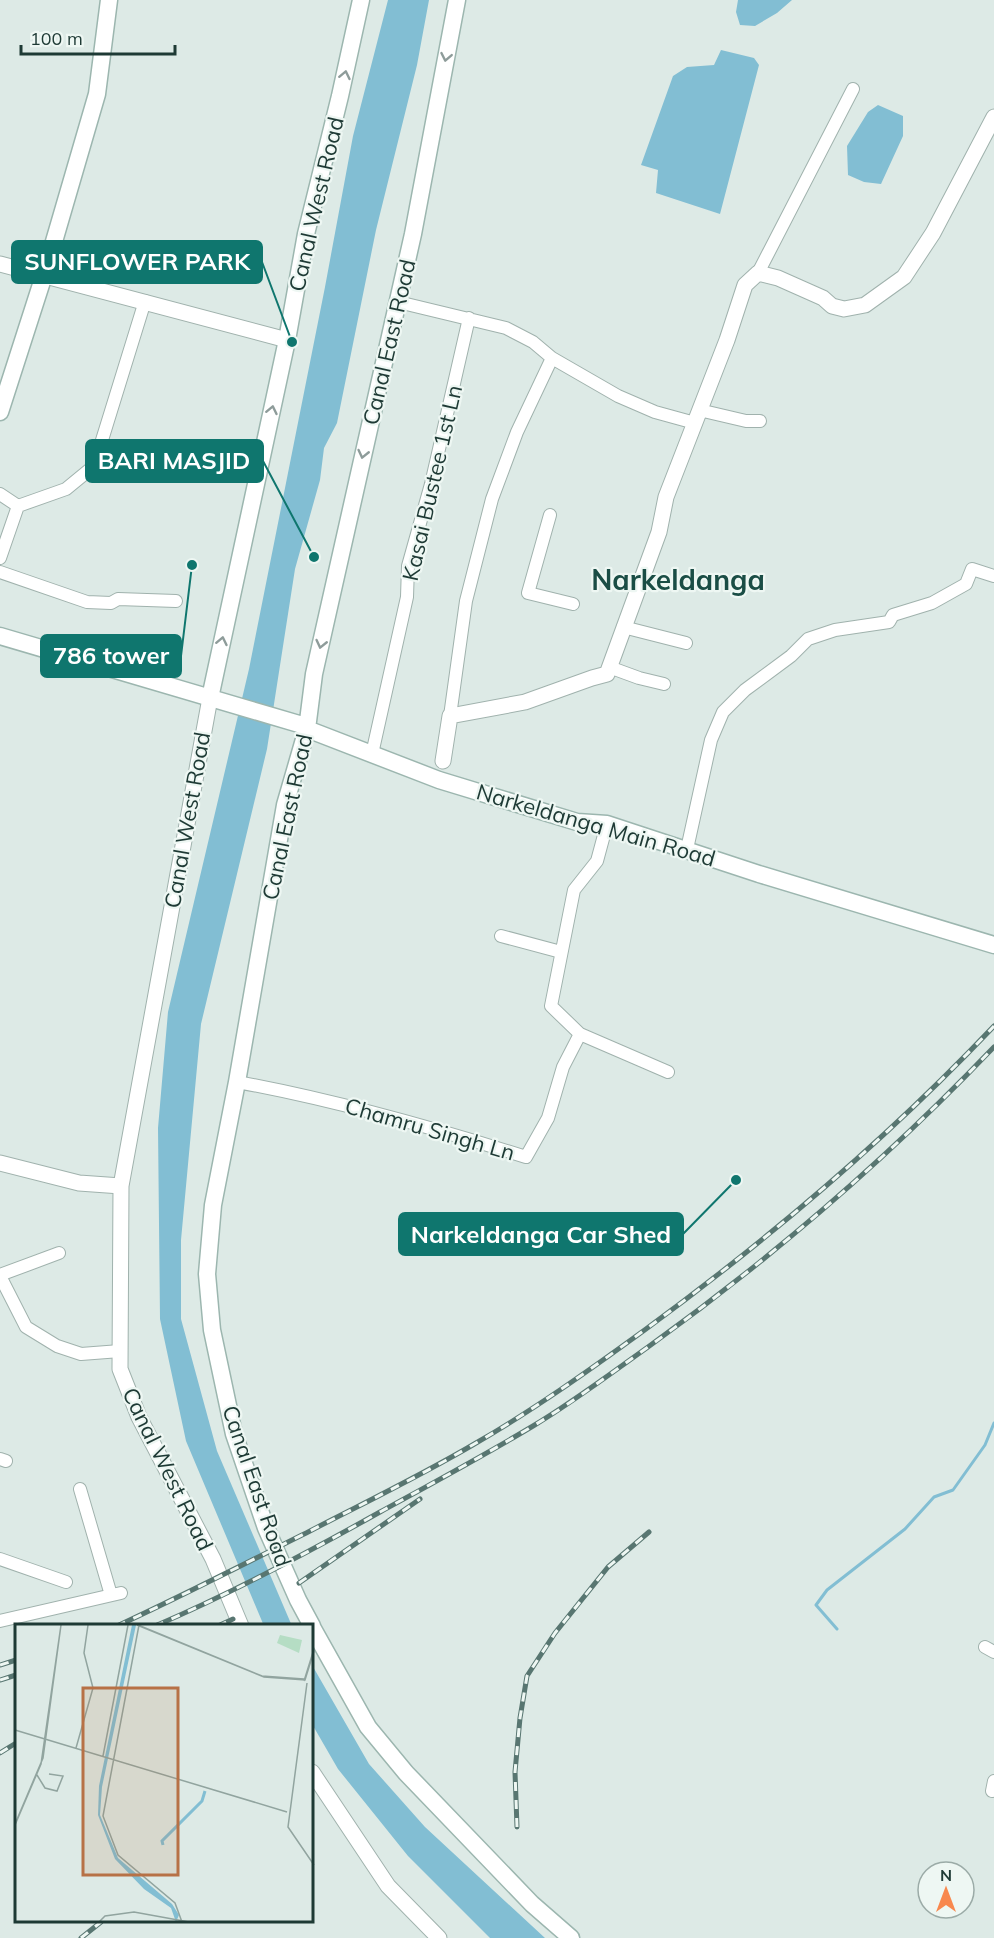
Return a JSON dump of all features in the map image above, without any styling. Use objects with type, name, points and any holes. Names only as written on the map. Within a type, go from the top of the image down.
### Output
[{"type":"main road","points":[[0,412],[6,373],[44,275],[97,94],[109,0]]},
{"type":"main road","name":"Canal West Road","points":[[217,700],[306,234],[361,0]]},
{"type":"main road","name":"Canal East Road","points":[[311,1624],[266,1528],[234,1434],[212,1330],[207,1274],[213,1205],[237,1082],[285,805],[413,234],[457,0]]},
{"type":"main road","points":[[0,636],[217,700]]},
{"type":"main road","name":"Narkeldanga Main Road","points":[[217,700],[303,727],[439,780],[577,822],[607,824],[759,874],[993,943]]},
{"type":"main road","name":"Canal East Road","points":[[314,1630],[368,1727],[406,1773],[532,1904],[571,1938]]},
{"type":"street","points":[[450,716],[525,702],[607,674],[659,532],[666,497],[728,340],[745,285],[758,273],[853,89]]},
{"type":"street","points":[[758,273],[778,278],[823,298],[832,306],[844,309],[865,305],[904,277],[933,233],[994,117]]},
{"type":"street","points":[[0,264],[287,340]]},
{"type":"street","points":[[18,506],[66,489],[94,466],[145,301]]},
{"type":"street","points":[[398,302],[506,328],[533,342],[552,358],[618,396],[655,412],[760,421]]},
{"type":"street","name":"Kasai Bustee 1st Ln","points":[[372,754],[407,597],[408,566],[431,484],[469,318]]},
{"type":"street","points":[[443,761],[466,601],[492,499],[517,432],[552,358]]},
{"type":"street","points":[[0,494],[18,506]]},
{"type":"street","points":[[0,558],[18,506]]},
{"type":"street","points":[[550,515],[528,593],[573,604]]},
{"type":"street","points":[[687,849],[711,740],[723,712],[745,690],[791,656],[808,639],[835,630],[889,622],[893,615],[932,603],[966,584],[972,569],[994,576]]},
{"type":"street","points":[[0,572],[87,602],[111,603],[118,599],[176,601]]},
{"type":"street","points":[[623,627],[686,643]]},
{"type":"street","points":[[609,667],[664,684]]},
{"type":"street","name":"Canal West Road","points":[[217,700],[121,1186],[120,1369],[139,1417],[213,1559],[240,1624]]},
{"type":"street","points":[[607,824],[597,861],[574,890],[551,1006],[580,1034],[668,1072]]},
{"type":"street","points":[[501,936],[561,952]]},
{"type":"street","name":"Chamru Singh Ln","points":[[237,1082],[296,1093],[426,1126],[526,1156],[548,1118],[563,1067],[580,1034]]},
{"type":"street","points":[[0,1162],[79,1183],[121,1186]]},
{"type":"street","points":[[59,1253],[0,1276],[26,1327],[57,1346],[81,1354],[120,1351]]},
{"type":"street","points":[[0,1621],[116,1594],[80,1488]]},
{"type":"street","points":[[0,1559],[66,1582]]},
{"type":"street","points":[[314,1775],[388,1886],[436,1937]]},
{"type":"water","points":[[388,0],[429,0],[417,65],[376,230],[337,423],[324,448],[320,480],[295,569],[267,749],[201,1024],[181,1240],[181,1319],[217,1451],[291,1624],[263,1624],[186,1441],[160,1319],[158,1128],[168,1012],[249,669],[353,136]]},
{"type":"water","points":[[738,0],[792,0],[777,13],[755,26],[740,25],[736,12]]},
{"type":"water","points":[[721,50],[754,58],[759,65],[720,214],[656,193],[658,170],[641,165],[673,76],[687,67],[714,65]]},
{"type":"water","points":[[878,105],[903,116],[903,136],[881,184],[864,182],[848,175],[847,146],[868,112]]},
{"type":"water","points":[[314,1668],[369,1764],[425,1827],[545,1938],[490,1938],[408,1856],[338,1769],[314,1727]]},
{"type":"waterway","points":[[837,1629],[816,1605],[827,1590],[905,1529],[934,1497],[953,1490],[985,1445],[994,1423]]},
{"type":"railway","points":[[121,1624],[415,1477],[498,1430],[562,1388],[692,1294],[783,1223],[912,1108],[994,1026]]},
{"type":"railway","points":[[159,1624],[241,1586],[325,1542],[495,1448],[577,1398],[694,1313],[828,1205],[913,1128],[994,1047]]},
{"type":"railway","points":[[299,1583],[420,1499]]},
{"type":"railway","points":[[517,1827],[515,1772],[527,1676],[555,1633],[608,1567],[649,1532]]},
{"type":"railway","points":[[222,1624],[233,1619]]},
{"type":"railway","points":[[0,1665],[15,1660]]},
{"type":"railway","points":[[0,1680],[15,1675]]},
{"type":"railway","points":[[0,1753],[15,1744]]},
{"type":"railway","points":[[81,1938],[100,1923]]},
{"type":"place","name":"SUNFLOWER PARK","points":[[292,342]]},
{"type":"place","name":"BARI MASJID","points":[[314,557]]},
{"type":"place","name":"786 tower","points":[[192,565]]},
{"type":"place","name":"Narkeldanga Car Shed","points":[[736,1180]]},
{"type":"district","name":"Narkeldanga","points":[[678,579]]}]
